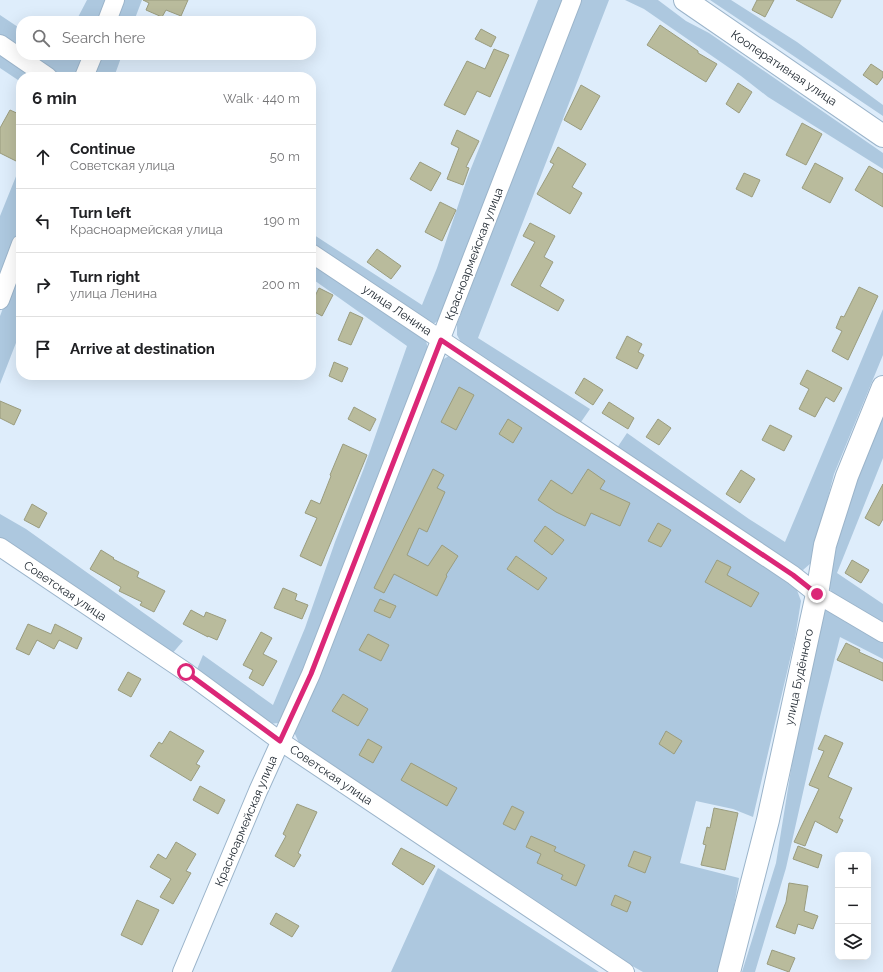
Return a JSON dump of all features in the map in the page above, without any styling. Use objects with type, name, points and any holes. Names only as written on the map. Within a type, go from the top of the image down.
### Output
[{"type":"street","points":[[109,16],[115,0]]},
{"type":"street","name":"Красноармейская улица","points":[[182,972],[280,741],[311,674],[572,0]]},
{"type":"street","name":"Кооперативная улица","points":[[685,0],[883,136]]},
{"type":"street","points":[[0,44],[16,55]]},
{"type":"street","points":[[23,60],[41,72]]},
{"type":"street","points":[[86,72],[91,60]]},
{"type":"street","name":"улица Ленина","points":[[316,256],[793,575],[817,594],[883,632]]},
{"type":"street","points":[[0,300],[16,257]]},
{"type":"street","name":"улица Будённого","points":[[729,972],[768,820],[817,594],[825,545],[847,476],[883,387]]},
{"type":"street","name":"Советская улица","points":[[0,547],[186,672],[280,741],[625,972]]},
{"type":"shaded area","points":[[87,0],[107,0],[100,16],[79,16]]},
{"type":"shaded area","points":[[122,0],[142,0],[136,16],[115,16]]},
{"type":"shaded area","points":[[538,0],[563,0],[442,317],[435,323],[422,322],[316,250],[316,236],[422,305],[437,268],[468,176]]},
{"type":"shaded area","points":[[580,0],[609,0],[478,338],[590,409],[581,422],[463,346],[457,335],[457,324]]},
{"type":"shaded area","points":[[625,0],[658,0],[686,21],[709,33],[883,153],[883,169],[768,97],[741,76],[644,9]]},
{"type":"shaded area","points":[[710,0],[731,0],[797,42],[883,105],[883,116]]},
{"type":"shaded area","points":[[0,15],[16,26],[16,45],[0,34]]},
{"type":"shaded area","points":[[0,52],[29,72],[16,72],[16,79],[0,68]]},
{"type":"shaded area","points":[[37,60],[82,60],[76,72],[52,72]]},
{"type":"shaded area","points":[[96,60],[120,60],[116,72],[91,72]]},
{"type":"shaded area","points":[[16,176],[16,243],[0,284],[0,216]]},
{"type":"shaded area","points":[[316,265],[426,340],[428,350],[286,714],[279,723],[268,724],[195,674],[203,655],[273,705],[305,628],[407,346],[316,282]]},
{"type":"shaded area","points":[[16,273],[16,343],[0,384],[0,316]]},
{"type":"shaded area","points":[[883,309],[883,355],[834,474],[811,563],[803,570],[792,567],[617,448],[627,433],[749,519],[785,542]]},
{"type":"shaded area","points":[[449,356],[457,357],[794,582],[801,601],[795,638],[753,817],[733,809],[696,801],[680,863],[739,878],[722,972],[643,972],[586,940],[300,745],[294,732],[440,361]]},
{"type":"shaded area","points":[[883,416],[883,458],[837,573],[883,604],[883,625],[837,598],[828,587],[840,524]]},
{"type":"shaded area","points":[[0,514],[26,529],[183,641],[171,655],[0,541]]},
{"type":"shaded area","points":[[831,608],[883,636],[883,659],[840,637],[820,717],[786,868],[755,972],[742,972],[776,863],[794,751],[821,611]]},
{"type":"shaded area","points":[[438,868],[599,972],[391,972]]},
{"type":"building","points":[[143,0],[188,0],[181,16],[166,10],[163,16],[160,16],[146,10],[149,3]]},
{"type":"building","points":[[757,0],[774,0],[765,17],[752,10]]},
{"type":"building","points":[[796,0],[841,0],[832,18]]},
{"type":"building","points":[[660,25],[698,51],[698,53],[717,64],[706,82],[647,45]]},
{"type":"building","points":[[481,29],[496,37],[491,47],[475,39]]},
{"type":"building","points":[[494,49],[509,55],[490,97],[477,91],[465,115],[444,105],[467,61],[485,69]]},
{"type":"building","points":[[871,64],[883,72],[883,77],[877,85],[863,75]]},
{"type":"building","points":[[738,83],[752,92],[739,113],[726,104]]},
{"type":"building","points":[[581,85],[600,96],[581,130],[564,120]]},
{"type":"building","points":[[10,110],[16,113],[16,161],[0,153],[0,128]]},
{"type":"building","points":[[802,123],[822,134],[806,165],[786,155]]},
{"type":"building","points":[[457,130],[479,141],[466,167],[469,168],[463,185],[447,179],[459,148],[451,144]]},
{"type":"building","points":[[558,147],[586,164],[572,187],[582,193],[570,214],[537,194],[554,164],[550,162]]},
{"type":"building","points":[[420,162],[441,173],[431,191],[410,179]]},
{"type":"building","points":[[815,163],[843,178],[830,203],[802,188]]},
{"type":"building","points":[[869,166],[883,174],[883,207],[855,190]]},
{"type":"building","points":[[744,173],[760,180],[752,197],[736,189]]},
{"type":"building","points":[[440,202],[456,210],[442,241],[425,232]]},
{"type":"building","points":[[530,223],[555,236],[544,257],[553,262],[540,286],[564,300],[558,311],[511,285],[535,242],[523,236]]},
{"type":"building","points":[[377,249],[401,266],[391,279],[367,262]]},
{"type":"building","points":[[859,287],[878,296],[848,360],[832,351],[842,331],[836,328],[841,316],[844,317]]},
{"type":"building","points":[[319,288],[333,295],[322,316],[316,313],[316,294]]},
{"type":"building","points":[[350,312],[363,318],[351,345],[338,340]]},
{"type":"building","points":[[627,336],[642,344],[638,352],[644,355],[637,369],[616,358]]},
{"type":"building","points":[[334,362],[348,368],[342,382],[329,376]]},
{"type":"building","points":[[807,370],[842,388],[834,402],[826,397],[815,417],[799,409],[809,389],[800,384]]},
{"type":"building","points":[[584,378],[603,390],[593,405],[575,393]]},
{"type":"building","points":[[459,387],[474,395],[456,430],[441,422]]},
{"type":"building","points":[[0,401],[21,410],[14,425],[0,418]]},
{"type":"building","points":[[609,402],[634,418],[628,429],[602,413]]},
{"type":"building","points":[[354,407],[376,419],[370,431],[348,419]]},
{"type":"building","points":[[508,419],[522,428],[513,443],[499,434]]},
{"type":"building","points":[[658,419],[671,428],[659,445],[646,437]]},
{"type":"building","points":[[770,425],[792,436],[784,451],[762,440]]},
{"type":"building","points":[[343,444],[367,455],[321,566],[300,556],[317,518],[305,513],[311,500],[320,504]]},
{"type":"building","points":[[433,469],[444,475],[437,488],[445,492],[427,532],[419,528],[407,555],[428,566],[442,545],[458,556],[446,575],[447,576],[437,596],[394,574],[384,593],[374,588]]},
{"type":"building","points":[[588,469],[605,481],[600,489],[630,503],[620,526],[591,513],[585,526],[556,512],[538,500],[551,480],[572,494]]},
{"type":"building","points":[[741,470],[755,479],[740,503],[726,494]]},
{"type":"building","points":[[883,484],[883,519],[879,526],[865,518]]},
{"type":"building","points":[[32,504],[47,513],[39,528],[24,520]]},
{"type":"building","points":[[658,523],[671,530],[661,547],[648,541]]},
{"type":"building","points":[[545,526],[564,540],[552,555],[534,541]]},
{"type":"building","points":[[101,550],[114,558],[113,559],[139,572],[137,577],[165,591],[154,612],[140,605],[142,602],[119,591],[121,587],[90,569]]},
{"type":"building","points":[[516,556],[547,578],[538,590],[507,569]]},
{"type":"building","points":[[717,560],[731,567],[727,575],[759,593],[751,607],[705,582]]},
{"type":"building","points":[[852,560],[869,570],[861,583],[845,573]]},
{"type":"building","points":[[283,588],[297,594],[295,600],[308,605],[302,619],[274,608]]},
{"type":"building","points":[[380,599],[396,606],[390,618],[374,611]]},
{"type":"building","points":[[191,610],[204,617],[206,612],[226,620],[217,640],[183,624]]},
{"type":"building","points":[[28,624],[51,634],[55,624],[82,638],[77,649],[59,640],[54,649],[37,640],[29,655],[16,649]]},
{"type":"building","points":[[261,632],[272,638],[263,654],[277,661],[263,686],[249,678],[253,670],[243,665]]},
{"type":"building","points":[[368,634],[389,645],[381,661],[359,650]]},
{"type":"building","points":[[846,643],[860,650],[859,652],[883,663],[883,681],[837,660]]},
{"type":"building","points":[[128,672],[141,679],[131,697],[118,690]]},
{"type":"building","points":[[343,694],[368,709],[358,726],[332,711]]},
{"type":"building","points":[[170,731],[204,751],[196,764],[200,766],[191,781],[150,756],[159,742],[162,744]]},
{"type":"building","points":[[666,731],[682,741],[674,754],[659,744]]},
{"type":"building","points":[[825,735],[843,743],[828,777],[852,788],[839,818],[843,820],[837,833],[815,821],[805,846],[794,842],[819,789],[809,785],[824,751],[818,749]]},
{"type":"building","points":[[368,739],[382,747],[373,763],[359,755]]},
{"type":"building","points":[[411,763],[457,788],[447,806],[401,780]]},
{"type":"building","points":[[200,786],[225,800],[218,814],[193,800]]},
{"type":"building","points":[[297,804],[317,812],[298,853],[301,855],[294,867],[275,856],[286,836],[283,834]]},
{"type":"building","points":[[512,806],[524,812],[515,830],[503,824]]},
{"type":"building","points":[[714,808],[738,813],[725,870],[701,865],[706,845],[703,844],[707,827],[710,828]]},
{"type":"building","points":[[531,836],[556,847],[554,851],[585,865],[576,886],[561,879],[563,875],[537,863],[541,854],[526,847]]},
{"type":"building","points":[[176,842],[196,854],[186,871],[191,873],[173,904],[160,897],[171,879],[150,867],[158,854],[166,859]]},
{"type":"building","points":[[798,846],[822,855],[818,868],[793,859]]},
{"type":"building","points":[[401,848],[435,866],[423,885],[392,864]]},
{"type":"building","points":[[634,851],[651,857],[645,873],[628,866]]},
{"type":"building","points":[[789,883],[808,886],[804,911],[818,916],[813,929],[798,924],[795,934],[776,927],[786,902]]},
{"type":"building","points":[[615,895],[631,902],[627,912],[611,905]]},
{"type":"building","points":[[137,900],[159,910],[142,945],[121,935]]},
{"type":"building","points":[[276,913],[299,926],[292,937],[270,924]]},
{"type":"building","points":[[772,950],[795,958],[789,972],[767,964]]},
{"type":"route","points":[[186,672],[280,741],[311,674],[441,340],[793,575],[817,594]]}]
